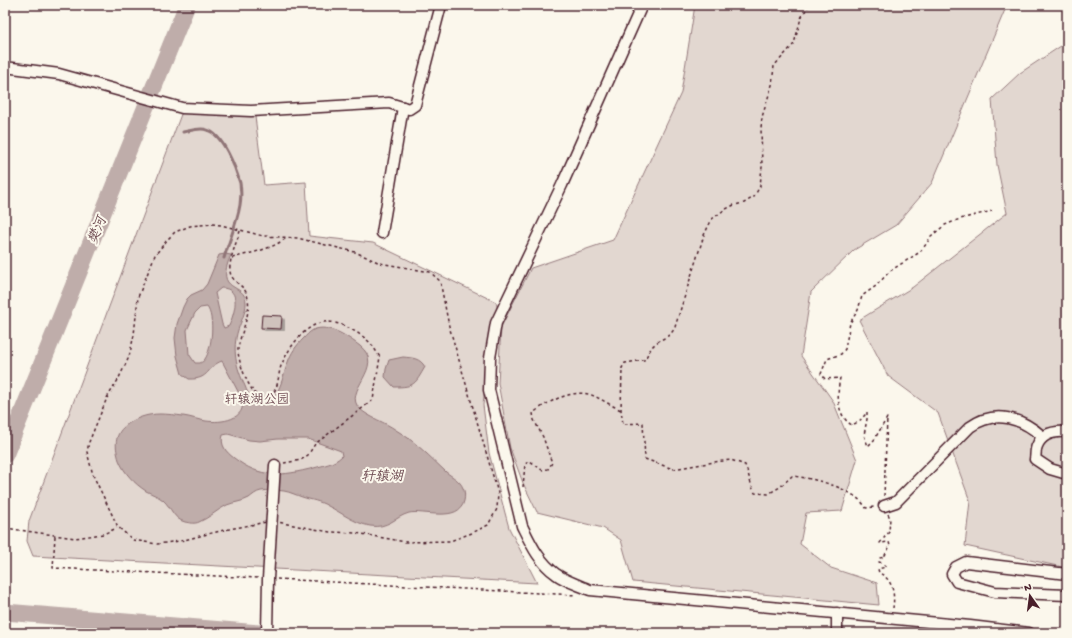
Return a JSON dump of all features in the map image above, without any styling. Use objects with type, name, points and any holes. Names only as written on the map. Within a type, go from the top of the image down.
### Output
[{"type":"street","points":[[5,67],[58,74],[136,94],[182,108],[251,111],[389,103],[409,109],[415,105],[441,5]]},
{"type":"street","points":[[642,5],[562,185],[496,323],[490,358],[489,390],[522,526],[532,546],[542,562],[557,575],[590,590],[891,618],[1029,633]]},
{"type":"street","points":[[382,233],[403,107]]},
{"type":"street","points":[[884,506],[896,502],[970,427],[979,421],[996,417],[1012,419],[1033,428],[1043,437]]},
{"type":"street","points":[[1067,432],[1055,431],[1043,437],[1036,446],[1035,460],[1050,469],[1067,474]]},
{"type":"street","points":[[267,633],[268,579],[274,465]]},
{"type":"street","points":[[1067,574],[966,562],[956,567],[952,574],[957,582],[995,592],[1067,595]]},
{"type":"street","points":[[837,613],[837,629]]},
{"type":"path","points":[[809,5],[801,18],[794,44],[774,66],[772,85],[762,117],[762,167],[760,186],[754,197],[744,203],[734,205],[724,210],[712,219],[704,234],[672,333],[655,344],[644,360],[625,363],[622,368],[621,410],[624,424],[643,423],[645,458],[673,469],[731,460],[745,465],[750,476],[750,485],[755,493],[768,494],[780,487],[792,476],[809,478],[838,487],[862,500],[866,508],[884,506]]},
{"type":"path","points":[[891,618],[894,592],[892,585],[882,574],[879,573],[878,569],[886,567],[879,562],[880,558],[884,557],[890,546],[889,542],[880,543],[882,539],[887,536],[890,528],[889,514],[885,511],[884,506],[887,418],[874,440],[868,446],[864,434],[867,412],[863,418],[852,425],[847,422],[842,415],[837,393],[840,378],[825,379],[821,374],[827,359],[841,354],[846,349],[850,323],[858,310],[862,296],[876,286],[890,271],[920,252],[931,236],[936,232],[952,222],[992,211]]},
{"type":"path","points":[[221,224],[240,231],[263,236],[297,238],[355,252],[380,263],[430,272],[440,281],[449,326],[498,493],[497,510],[488,526],[450,541],[406,542],[356,533],[330,532],[272,521],[224,530],[180,541],[157,544],[133,540],[118,527],[93,475],[87,452],[89,442],[101,411],[129,356],[134,335],[138,297],[155,255],[175,232],[190,226],[221,224]]},
{"type":"path","points":[[240,231],[230,265],[232,277],[244,288],[248,299],[248,308],[238,350],[249,385],[256,396],[262,398],[268,397],[274,392],[281,366],[294,342],[313,325],[325,322],[340,324],[356,332],[371,344],[380,357],[373,400],[315,444],[308,455],[301,460],[274,465]]},
{"type":"path","points":[[232,258],[280,243],[287,238]]},
{"type":"path","points":[[514,493],[522,493],[525,464],[530,461],[542,470],[548,469],[552,463],[543,437],[534,420],[533,413],[539,408],[553,400],[579,393],[593,395],[621,410]]},
{"type":"path","points":[[5,528],[75,538],[103,534],[118,527]]},
{"type":"path","points":[[56,536],[53,568],[583,596],[590,590]]},
{"type":"green space","points":[[695,5],[1007,5],[932,183],[896,225],[854,250],[811,292],[801,356],[833,401],[857,460],[842,511],[806,513],[800,544],[831,568],[877,583],[879,605],[633,582],[621,540],[603,528],[537,512],[523,483],[510,448],[498,383],[501,327],[531,268],[613,240],[681,93]]},
{"type":"green space","points":[[1067,42],[1067,568],[965,546],[970,501],[938,413],[888,376],[859,320],[913,287],[1007,213],[997,165],[992,99],[1020,73]]},
{"type":"green space","name":"轩辕湖公园","points":[[183,109],[254,109],[264,185],[306,182],[309,236],[373,243],[496,302],[500,318],[492,336],[483,405],[489,453],[509,528],[537,583],[33,556],[27,541],[29,521]]},
{"type":"water","name":"轩辕湖","points":[[219,255],[231,255],[226,268],[228,282],[245,296],[246,306],[236,337],[235,351],[239,372],[246,389],[252,398],[263,405],[273,398],[280,387],[292,353],[300,342],[313,330],[325,328],[344,335],[360,346],[367,354],[369,362],[356,395],[356,402],[360,409],[410,439],[458,481],[464,489],[465,496],[461,508],[448,514],[409,513],[382,526],[370,526],[353,520],[325,504],[286,491],[267,490],[259,491],[249,498],[227,505],[199,522],[191,523],[181,521],[175,516],[163,500],[146,491],[130,478],[119,460],[116,442],[121,430],[133,421],[146,416],[160,414],[183,416],[206,421],[219,421],[232,419],[241,412],[243,406],[242,399],[222,361],[213,366],[205,375],[196,379],[189,379],[182,374],[177,356],[175,338],[177,324],[183,307],[191,295],[202,290],[207,284]],"holes":[[[221,288],[228,289],[235,297],[233,315],[229,326],[224,328],[215,293]],[[207,307],[211,318],[212,333],[211,341],[204,361],[195,363],[189,354],[187,330],[195,313],[200,308]],[[228,434],[249,440],[260,441],[278,439],[308,439],[341,451],[342,456],[329,464],[302,471],[282,474],[263,473],[244,465],[228,453],[222,442],[223,435]]]},
{"type":"water","points":[[403,357],[418,360],[425,367],[414,383],[406,386],[394,387],[385,377],[386,369],[389,360]]},
{"type":"building","points":[[262,315],[282,316],[281,329],[261,328]]},
{"type":"waterway","name":"樊河","points":[[5,455],[187,5]]},
{"type":"waterway","points":[[183,132],[201,129],[213,133],[228,153],[240,183],[241,197],[239,212],[224,258]]},
{"type":"waterway","points":[[5,612],[259,633]]}]
